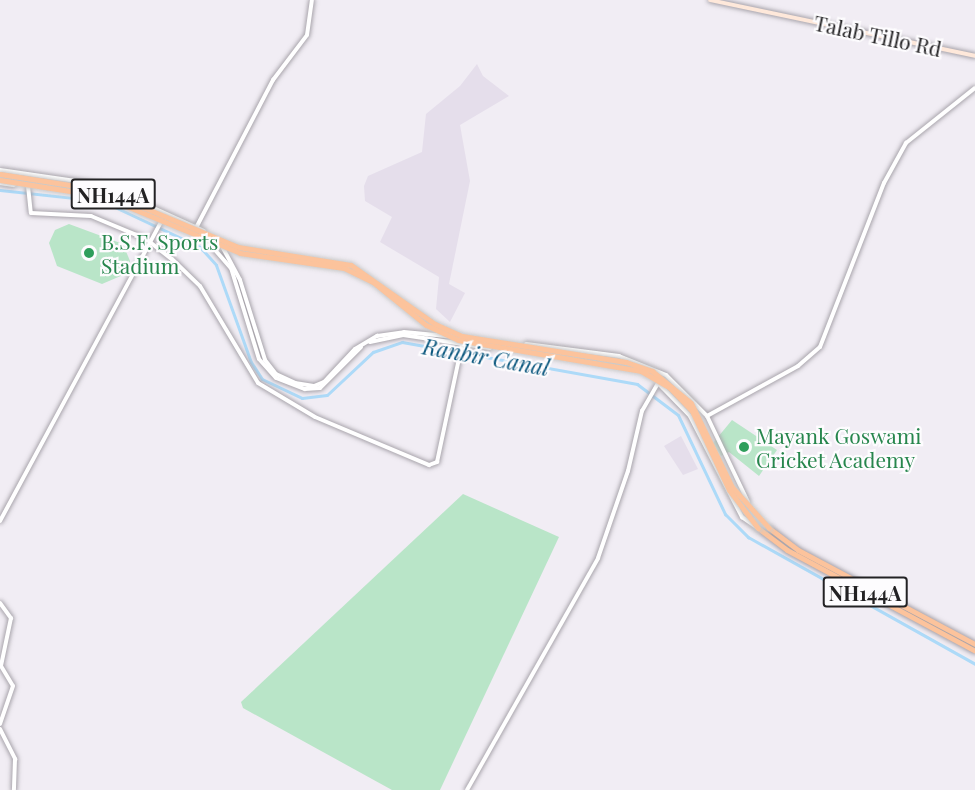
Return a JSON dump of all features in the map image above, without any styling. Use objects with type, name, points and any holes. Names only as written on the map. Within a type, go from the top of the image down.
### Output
[{"type":"highway","name":"NH144A","points":[[0,174],[102,190],[238,247],[341,262],[376,278],[435,324],[462,336],[626,362],[652,371],[691,403],[732,487],[769,528]]},
{"type":"highway","name":"NH144A","points":[[0,181],[102,196],[240,253],[344,268],[373,282],[426,325],[458,340],[641,371],[670,388],[692,411],[729,490],[758,528],[788,550],[975,651]]},
{"type":"highway","points":[[769,528],[804,554],[975,644]]},
{"type":"main road","name":"Talab Tillo Rd","points":[[710,0],[975,56]]},
{"type":"street","points":[[192,236],[273,80],[308,35],[312,0]]},
{"type":"street","points":[[706,416],[798,366],[820,347],[884,183],[906,143],[975,88]]},
{"type":"street","points":[[0,170],[103,185],[197,226],[216,240],[234,264],[265,360],[273,371],[296,383],[314,386],[324,382],[355,350],[377,336],[430,334],[630,359],[675,382],[706,416],[742,493],[769,528]]},
{"type":"street","points":[[0,181],[29,188],[102,198],[215,246],[228,262],[261,363],[286,383],[309,389],[325,386],[361,348],[386,337],[623,367],[657,385],[690,416],[730,499],[744,520],[758,528]]},
{"type":"street","points":[[29,188],[28,199],[33,214],[85,215],[151,242],[200,286],[258,383],[315,417],[429,465],[436,462],[462,347]]},
{"type":"street","points":[[0,521],[160,223]]},
{"type":"street","points":[[466,790],[598,558],[649,399],[657,385]]},
{"type":"street","points":[[0,603],[11,618],[1,666],[13,686],[0,724]]},
{"type":"street","points":[[0,729],[15,759],[14,790]]},
{"type":"shaded area","points":[[477,64],[483,76],[509,96],[460,125],[470,181],[449,284],[465,293],[450,322],[436,309],[439,277],[380,242],[392,217],[365,201],[364,186],[368,176],[422,152],[426,114],[460,86]]},
{"type":"shaded area","points":[[681,436],[698,469],[683,475],[664,446]]},
{"type":"green space","name":"B.S.F. Sports Stadium","points":[[69,224],[123,244],[130,261],[123,275],[102,284],[57,266],[49,243],[55,230]]},
{"type":"green space","name":"Mayank Goswami Cricket Academy","points":[[732,420],[777,450],[759,476],[729,452],[721,456],[713,443]]},
{"type":"green space","points":[[463,494],[559,537],[440,790],[392,790],[243,708],[241,702]]},
{"type":"waterway","name":"Ranbir Canal","points":[[0,190],[102,201],[200,247],[216,265],[251,362],[262,379],[302,398],[327,395],[373,352],[402,342],[637,384],[678,415],[725,514],[748,537],[975,664]]},
{"type":"place","name":"B.S.F. Sports Stadium","points":[[89,253]]},
{"type":"place","name":"Mayank Goswami Cricket Academy","points":[[744,447]]}]
